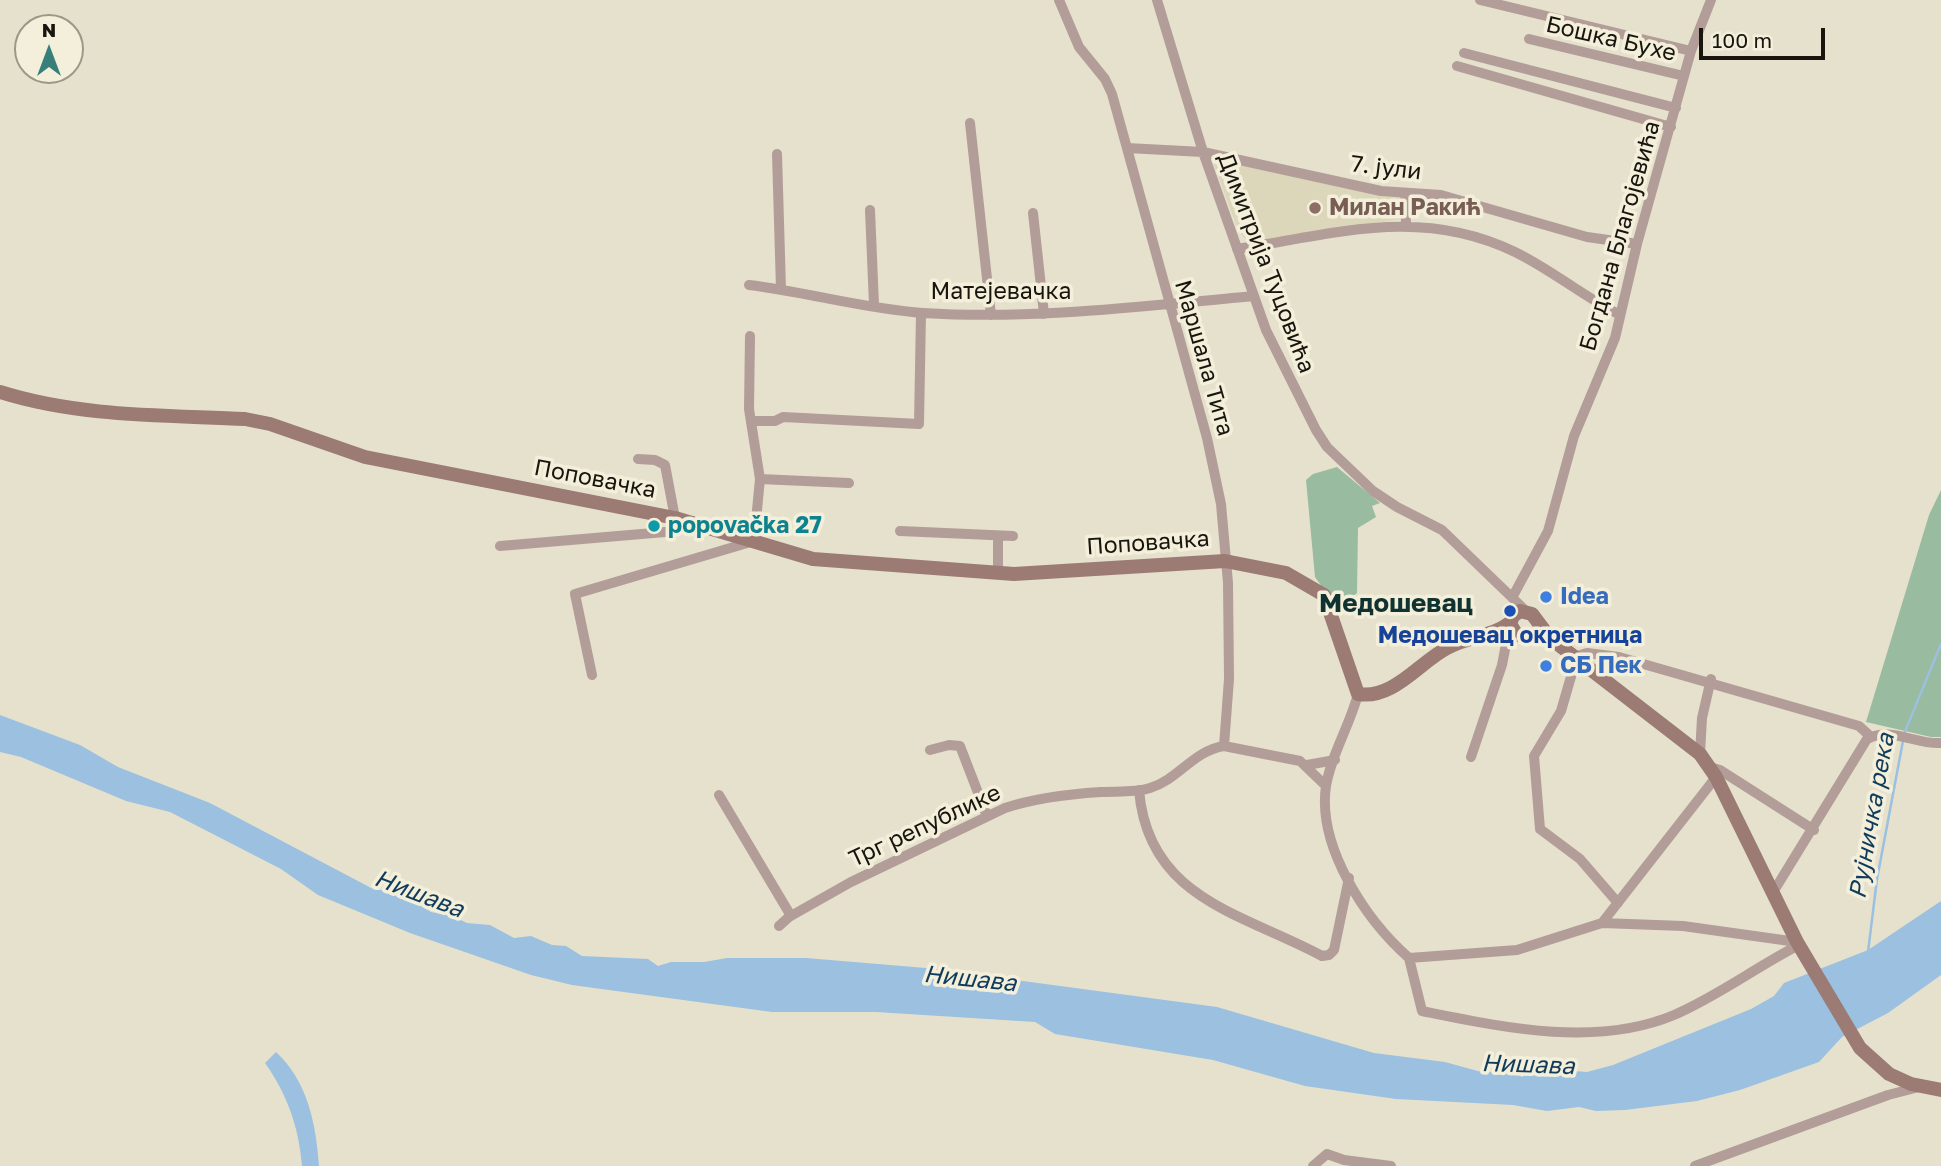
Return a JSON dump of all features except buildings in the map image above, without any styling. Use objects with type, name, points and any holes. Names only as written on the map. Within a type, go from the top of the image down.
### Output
[{"type":"street","name":"Маршала Тита","points":[[1059,0],[1079,47],[1105,79],[1112,94],[1213,465],[1226,561],[1229,679],[1224,746]]},
{"type":"street","name":"Димитрија Туцовића","points":[[1157,0],[1203,152],[1237,249],[1296,395],[1327,447],[1386,500],[1442,530],[1477,566],[1517,620]]},
{"type":"street","points":[[1480,0],[1691,51]]},
{"type":"street","name":"Богдана Благојевића","points":[[1471,757],[1548,531],[1574,436],[1615,338],[1637,244],[1691,51],[1711,0]]},
{"type":"street","name":"Бошка Бухе","points":[[1529,39],[1684,76]]},
{"type":"street","points":[[1464,53],[1676,108]]},
{"type":"street","points":[[1457,66],[1671,127]]},
{"type":"street","points":[[970,123],[991,315]]},
{"type":"street","name":"7. јули","points":[[1127,148],[1203,152],[1381,191],[1441,195],[1587,237],[1637,244]]},
{"type":"street","points":[[776,153],[781,289]]},
{"type":"street","points":[[1405,193],[1406,224]]},
{"type":"street","points":[[870,210],[874,305]]},
{"type":"street","points":[[1033,213],[1044,314]]},
{"type":"street","points":[[1237,249],[1406,224],[1458,231],[1512,250],[1620,315]]},
{"type":"street","name":"Матејевачка","points":[[749,285],[921,313],[991,315],[1044,314],[1254,296]]},
{"type":"street","points":[[751,421],[783,417],[919,424],[921,313]]},
{"type":"street","points":[[592,675],[575,594],[754,541],[760,479],[751,421],[750,336]]},
{"type":"street","name":"Поповачка","points":[[0,392],[41,405],[78,411],[245,419],[365,457],[680,519],[813,559],[998,573],[1120,569],[1226,561],[1286,573],[1324,595],[1358,694]]},
{"type":"street","points":[[500,546],[677,531],[680,519],[665,465],[655,460],[638,459]]},
{"type":"street","points":[[760,479],[849,483]]},
{"type":"street","points":[[901,531],[1013,536]]},
{"type":"street","points":[[998,536],[998,573]]},
{"type":"street","points":[[1798,944],[1742,981],[1674,1015],[1632,1028],[1600,1031],[1537,1030],[1422,1011],[1409,958],[1376,926],[1349,878],[1328,830],[1326,786],[1358,694],[1380,692],[1448,647],[1517,620],[1577,656],[1700,754],[1713,772],[1771,894],[1860,1048],[1889,1074],[1922,1087],[1941,1090]]},
{"type":"street","points":[[1577,656],[1604,654],[1710,680],[1859,726],[1871,737]]},
{"type":"street","points":[[1577,656],[1561,711],[1534,756],[1540,829],[1580,859],[1618,903]]},
{"type":"street","points":[[1700,754],[1702,718],[1710,680]]},
{"type":"street","points":[[1771,894],[1814,830],[1861,746],[1871,737],[1884,734],[1941,743]]},
{"type":"street","points":[[930,750],[960,746],[987,816]]},
{"type":"street","points":[[1224,746],[1307,765],[1335,760]]},
{"type":"street","name":"Трг републике","points":[[779,926],[791,916],[987,816],[1033,801],[1139,790],[1157,785],[1202,752],[1224,746]]},
{"type":"street","points":[[1307,765],[1326,786]]},
{"type":"street","points":[[1602,923],[1713,772],[1720,770],[1814,830]]},
{"type":"street","points":[[1139,790],[1144,823],[1170,871],[1220,910],[1256,923],[1322,956],[1329,955],[1334,950],[1349,878]]},
{"type":"street","points":[[719,795],[791,916]]},
{"type":"street","points":[[1409,958],[1517,950],[1602,923],[1683,926],[1798,944]]},
{"type":"street","points":[[1888,1095],[1889,1074]]},
{"type":"street","points":[[1695,1166],[1888,1095],[1922,1087]]},
{"type":"street","points":[[1313,1166],[1327,1154],[1344,1160],[1391,1166]]},
{"type":"shaded area","name":"Милан Ракић","points":[[1216,160],[1401,197],[1402,219],[1247,242],[1238,230],[1214,165]]},
{"type":"green space","points":[[1337,467],[1380,503],[1372,506],[1376,517],[1358,528],[1357,593],[1337,608],[1315,577],[1306,480],[1313,474]]},
{"type":"green space","points":[[1941,490],[1941,737],[1931,737],[1866,722],[1929,515]]},
{"type":"water","name":"Нишава","points":[[0,715],[80,745],[118,767],[210,803],[375,890],[394,890],[431,912],[452,916],[467,923],[490,925],[514,938],[531,936],[552,945],[566,946],[582,956],[648,959],[658,966],[671,962],[704,962],[727,958],[806,958],[926,968],[1217,1007],[1374,1053],[1445,1062],[1485,1073],[1508,1068],[1522,1077],[1536,1068],[1587,1072],[1613,1065],[1751,1009],[1774,996],[1784,983],[1868,950],[1941,901],[1941,975],[1888,1013],[1842,1037],[1819,1062],[1740,1090],[1697,1101],[1625,1110],[1596,1111],[1579,1107],[1547,1111],[1513,1105],[1396,1099],[1305,1086],[1213,1060],[1055,1034],[1035,1022],[876,1012],[772,1012],[572,985],[531,975],[410,933],[318,895],[281,869],[170,812],[126,801],[21,757],[0,752]]},
{"type":"water","points":[[276,1052],[303,1090],[313,1119],[319,1166],[302,1166],[291,1112],[265,1063]]},
{"type":"waterway","name":"Рујничка река","points":[[1904,734],[1941,644]]},
{"type":"waterway","name":"Рујничка река","points":[[1868,952],[1877,879],[1903,741]]},
{"type":"place","name":"Милан Ракић","points":[[1315,208]]},
{"type":"place","name":"popovačka 27","points":[[654,526]]},
{"type":"place","name":"Idea","points":[[1546,597]]},
{"type":"place","name":"Медошевац окретница","points":[[1510,611]]},
{"type":"place","name":"СБ Пек","points":[[1546,666]]},
{"type":"district","name":"Медошевац","points":[[1396,604]]}]
